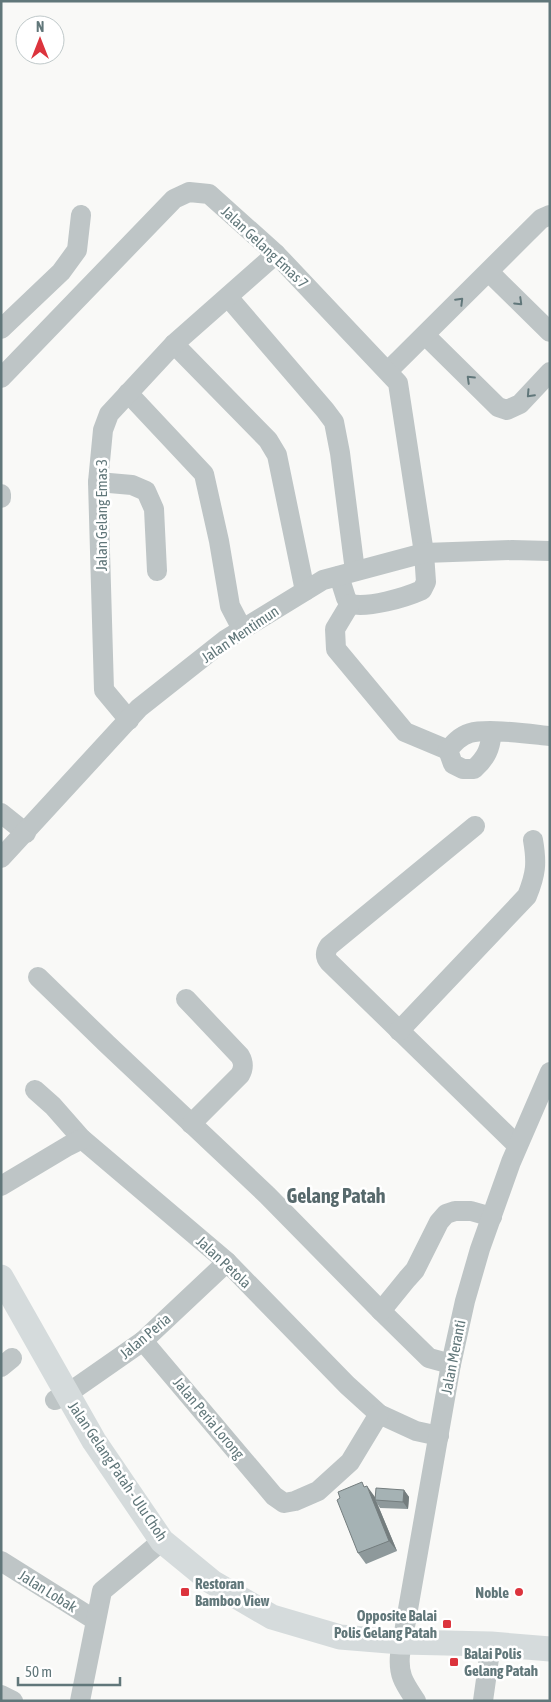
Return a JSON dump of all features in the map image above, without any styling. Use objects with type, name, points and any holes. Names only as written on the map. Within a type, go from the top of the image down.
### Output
[{"type":"main road","name":"Jalan Gelang Patah - Ulu Choh","points":[[1,1277],[61,1397],[88,1457],[157,1546],[204,1592],[270,1628],[335,1648],[550,1649]]},
{"type":"main road","name":"Jalan Gelang Patah - Ulu Choh","points":[[1,1301],[61,1397]]},
{"type":"main road","name":"Jalan Gelang Patah - Ulu Choh","points":[[490,1649],[550,1660]]},
{"type":"street","name":"Jalan Gelang Emas 7","points":[[1,378],[174,199],[189,192],[209,194],[276,254],[398,383],[424,553],[426,582],[422,590],[410,595],[360,606],[350,604]]},
{"type":"street","points":[[1,328],[61,272],[78,250],[81,215]]},
{"type":"street","points":[[388,372],[541,219],[550,215]]},
{"type":"street","name":"Jalan Gelang Emas 3","points":[[129,720],[104,690],[98,482],[103,430],[109,414],[174,344],[276,254]]},
{"type":"street","points":[[489,272],[550,332]]},
{"type":"street","points":[[228,297],[334,422],[340,453],[347,574],[346,598],[350,604],[335,629],[336,649],[405,732],[448,750]]},
{"type":"street","points":[[425,335],[498,407],[507,410],[520,404],[550,372]]},
{"type":"street","points":[[174,344],[268,440],[277,455],[305,591]]},
{"type":"street","points":[[128,393],[204,474],[219,541],[230,606],[242,630]]},
{"type":"street","points":[[98,482],[132,485],[146,491],[154,509],[157,571]]},
{"type":"street","name":"Jalan Mentimun","points":[[1,858],[139,708],[225,640],[323,580],[424,553],[512,550],[550,551]]},
{"type":"street","points":[[448,750],[452,764],[463,769],[474,769],[484,760],[491,746],[492,732]]},
{"type":"street","points":[[448,750],[458,739],[470,733],[522,732],[550,736]]},
{"type":"street","points":[[1,813],[26,833]]},
{"type":"street","points":[[476,826],[326,950],[326,958],[517,1145]]},
{"type":"street","points":[[399,1031],[527,896],[534,878],[536,859],[533,840]]},
{"type":"street","points":[[38,977],[267,1195],[429,1358],[451,1364]]},
{"type":"street","points":[[186,999],[240,1056],[244,1065],[234,1082],[191,1124]]},
{"type":"street","name":"Jalan Meranti","points":[[416,1701],[401,1679],[399,1666],[451,1364],[465,1301],[480,1248],[517,1145],[550,1072]]},
{"type":"street","name":"Jalan Petola","points":[[35,1090],[53,1106],[82,1139],[227,1262],[379,1414],[416,1431],[439,1436]]},
{"type":"street","points":[[1,1186],[82,1139]]},
{"type":"street","points":[[381,1311],[415,1270],[439,1222],[446,1214],[455,1211],[471,1211],[492,1217]]},
{"type":"street","name":"Jalan Peria","points":[[61,1397],[143,1341],[227,1262]]},
{"type":"street","name":"Jalan Peria Lorong","points":[[143,1341],[274,1496],[284,1503],[295,1501],[318,1491],[350,1462],[379,1414]]},
{"type":"street","points":[[80,1701],[102,1591],[157,1546]]},
{"type":"street","name":"Jalan Lobak","points":[[1,1561],[95,1620]]},
{"type":"street","points":[[483,1701],[490,1649]]},
{"type":"street","points":[[1,1695],[13,1701]]},
{"type":"building","points":[[362,1482],[364,1487],[367,1486],[389,1541],[358,1553],[337,1500],[340,1498],[338,1492]]},
{"type":"building","points":[[376,1488],[404,1490],[403,1502],[375,1500]]},
{"type":"place","name":"Restoran Bamboo View","points":[[185,1592]]},
{"type":"place","name":"Noble","points":[[519,1592]]},
{"type":"place","name":"Opposite Balai Polis Gelang Patah","points":[[447,1624]]},
{"type":"place","name":"Balai Polis Gelang Patah","points":[[454,1662]]},
{"type":"district","name":"Gelang Patah","points":[[336,1195]]}]
